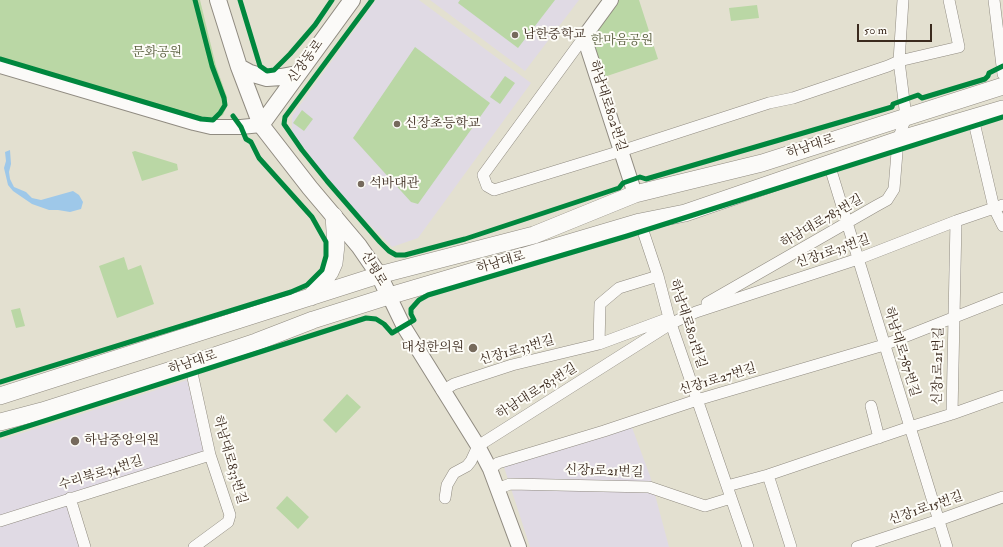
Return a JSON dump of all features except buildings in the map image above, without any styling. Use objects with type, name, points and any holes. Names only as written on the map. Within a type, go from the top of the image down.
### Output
[{"type":"main road","name":"신평로","points":[[218,0],[239,67],[261,125],[310,188],[359,246],[379,276],[389,296]]},
{"type":"main road","name":"신장동로","points":[[261,125],[352,0]]},
{"type":"main road","points":[[239,67],[250,73],[267,78],[297,74]]},
{"type":"main road","name":"하남대로","points":[[0,396],[379,276],[534,235],[636,194],[762,163],[1003,86]]},
{"type":"main road","name":"하남대로","points":[[0,422],[42,411],[190,364],[256,342],[301,323],[389,296],[640,222],[685,213],[898,140],[1003,108]]},
{"type":"main road","points":[[311,297],[330,272],[334,263],[336,245],[334,216]]},
{"type":"street","points":[[610,0],[483,175],[487,186],[494,190],[621,151],[770,102],[793,98],[899,61],[959,47],[949,0]]},
{"type":"street","points":[[903,0],[899,61],[906,117]]},
{"type":"street","points":[[994,0],[1003,74]]},
{"type":"street","name":"하남대로802번길","points":[[584,37],[636,194]]},
{"type":"street","points":[[0,66],[194,123],[218,127],[261,125]]},
{"type":"street","name":"하남대로783번길","points":[[696,312],[704,305],[887,200],[894,190],[898,140],[906,117]]},
{"type":"street","points":[[973,118],[1003,226]]},
{"type":"street","name":"하남대로787번길","points":[[829,164],[947,547]]},
{"type":"street","name":"신장1로33번길","points":[[442,391],[454,384],[512,365],[599,344],[858,259],[998,206]]},
{"type":"street","points":[[955,318],[956,221]]},
{"type":"street","name":"하남대로801번길","points":[[640,222],[658,276],[670,320],[748,547]]},
{"type":"street","points":[[599,344],[600,304],[619,288],[658,276]]},
{"type":"street","name":"신평로","points":[[389,296],[404,327],[442,391],[478,446],[490,469],[519,547]]},
{"type":"street","name":"신장1로27번길","points":[[490,469],[498,463],[604,431],[697,400],[884,344],[955,318],[1003,298]]},
{"type":"street","name":"신장1로21번길","points":[[952,414],[955,318]]},
{"type":"street","name":"하남대로783번길","points":[[478,446],[670,320]]},
{"type":"street","name":"하남대로833번길","points":[[190,364],[210,455],[230,515],[228,522],[194,547]]},
{"type":"street","name":"신장1로21번길","points":[[727,486],[768,475],[1003,396]]},
{"type":"street","points":[[871,406],[879,438]]},
{"type":"street","points":[[445,498],[447,485],[454,473],[467,466],[472,461],[478,446]]},
{"type":"street","name":"수리북로34번길","points":[[0,521],[210,455]]},
{"type":"street","points":[[768,475],[791,547]]},
{"type":"street","name":"신장1로21번길","points":[[497,488],[510,484],[649,487],[705,506],[731,498]]},
{"type":"street","name":"신장1로15번길","points":[[857,547],[1003,497]]},
{"type":"street","points":[[70,498],[85,547]]},
{"type":"shaded area","name":"신장초등학교","points":[[376,0],[419,0],[531,83],[418,238],[392,247],[356,211],[327,178],[292,132],[292,116]]},
{"type":"shaded area","name":"남한중학교","points":[[430,0],[579,0],[525,71]]},
{"type":"shaded area","points":[[187,380],[207,452],[68,497],[83,547],[0,547],[0,440]]},
{"type":"shaded area","points":[[630,422],[650,476],[669,547],[530,547],[503,464]]},
{"type":"green space","name":"문화공원","points":[[0,0],[200,0],[216,66],[227,97],[227,106],[223,115],[212,122],[0,62]]},
{"type":"green space","points":[[460,0],[555,0],[518,48],[458,3]]},
{"type":"green space","name":"한마음공원","points":[[616,0],[639,0],[658,59],[604,77],[590,36]]},
{"type":"green space","points":[[757,5],[759,18],[731,21],[729,8]]},
{"type":"green space","points":[[415,47],[490,103],[418,204],[411,202],[353,138]]},
{"type":"green space","points":[[505,76],[515,83],[500,104],[490,97]]},
{"type":"green space","points":[[302,110],[313,119],[304,131],[293,123]]},
{"type":"green space","points":[[135,151],[177,164],[178,170],[142,181],[132,152]]},
{"type":"green space","points":[[124,257],[128,270],[141,265],[154,304],[117,318],[99,266]]},
{"type":"green space","points":[[20,308],[25,326],[16,328],[11,310]]},
{"type":"green space","points":[[347,394],[361,407],[336,433],[323,420]]},
{"type":"green space","points":[[287,496],[309,517],[298,529],[276,508]]},
{"type":"water","points":[[10,150],[11,164],[9,172],[10,179],[14,187],[26,192],[32,198],[41,200],[73,191],[79,195],[83,202],[81,209],[70,212],[49,210],[32,204],[13,191],[8,185],[4,168],[6,161],[5,152]]},
{"type":"cycle path","points":[[0,59],[201,119],[213,120],[225,105],[224,98],[212,66],[195,0]]},
{"type":"cycle path","points":[[240,0],[260,66],[267,71],[274,70],[290,54],[315,25],[332,0]]},
{"type":"cycle path","points":[[372,0],[285,117],[284,124],[302,150],[327,181],[380,242],[389,251],[396,255],[405,255],[465,239],[619,188],[623,183],[640,177],[646,179],[892,107],[893,104],[918,95],[922,98],[985,79],[989,73],[1003,66]]},
{"type":"cycle path","points":[[0,382],[291,292],[307,285],[322,270],[326,256],[326,242],[312,217],[259,158],[251,142],[246,139],[241,127],[233,116]]},
{"type":"cycle path","points":[[0,435],[366,318],[376,319],[384,324],[392,333],[414,320],[411,314],[411,309],[419,300],[428,295],[627,236],[1003,117]]},
{"type":"place","name":"남한중학교","points":[[515,35]]},
{"type":"place","name":"신장초등학교","points":[[397,124]]},
{"type":"place","name":"석바대관","points":[[361,184]]},
{"type":"place","name":"대성한의원","points":[[473,348]]},
{"type":"place","name":"하남중앙의원","points":[[75,441]]}]
